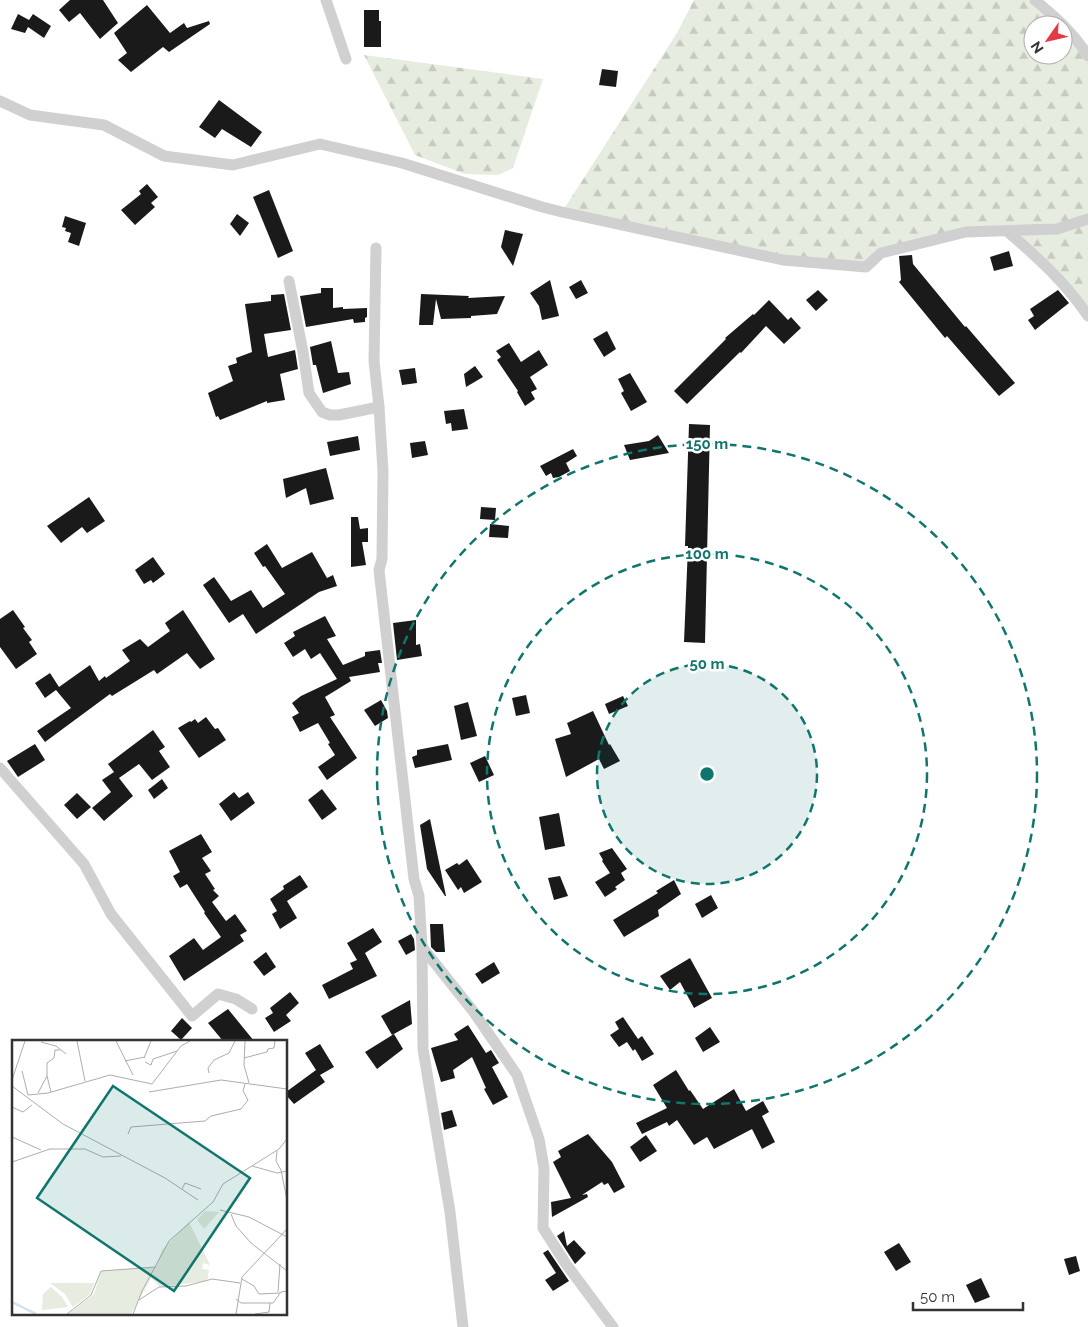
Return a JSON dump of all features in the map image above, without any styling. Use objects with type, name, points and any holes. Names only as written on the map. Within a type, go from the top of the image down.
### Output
[{"type":"street","points":[[326,0],[346,59]]},
{"type":"street","points":[[1034,0],[1058,19],[1080,42],[1088,56]]},
{"type":"street","points":[[0,101],[30,115],[104,125],[164,156],[233,165],[320,144],[402,163],[542,208],[784,260],[866,268],[881,253],[966,232],[1057,229],[1088,219]]},
{"type":"street","points":[[1007,231],[1044,263],[1081,305],[1088,316]]},
{"type":"street","points":[[376,248],[374,361],[383,471],[382,559],[379,570],[414,879],[419,896],[422,947],[423,1050],[450,1212],[463,1327]]},
{"type":"street","points":[[289,281],[309,393],[322,412],[330,415],[339,415],[379,407]]},
{"type":"street","points":[[0,768],[84,864],[111,914],[192,1016],[218,994],[236,1000],[252,1009]]},
{"type":"street","points":[[422,947],[473,1011],[517,1075],[539,1139],[544,1168],[543,1228],[566,1264],[614,1327]]},
{"type":"green space","points":[[694,0],[1035,0],[1052,15],[1023,15],[1023,65],[1073,65],[1073,36],[1088,57],[1088,318],[1049,269],[1007,231],[966,232],[881,253],[866,267],[783,260],[562,212],[677,33]]},
{"type":"green space","points":[[364,55],[543,79],[513,168],[498,175],[465,174],[415,155]]},
{"type":"building","points":[[70,0],[103,0],[118,23],[100,39],[80,13],[69,22],[59,10]]},
{"type":"building","points":[[147,5],[170,33],[184,23],[187,28],[209,21],[210,24],[169,52],[163,47],[131,72],[118,60],[127,53],[114,33]]},
{"type":"building","points":[[364,10],[379,10],[381,47],[364,47]]},
{"type":"building","points":[[18,14],[29,20],[33,14],[51,26],[44,38],[28,27],[25,33],[11,29]]},
{"type":"building","points":[[602,69],[618,71],[616,87],[599,85]]},
{"type":"building","points":[[219,100],[262,132],[251,147],[222,129],[215,138],[199,127]]},
{"type":"building","points":[[147,184],[158,197],[151,203],[155,207],[135,225],[121,210],[141,194],[139,191]]},
{"type":"building","points":[[269,190],[293,251],[278,258],[253,197]]},
{"type":"building","points":[[237,214],[249,223],[240,236],[230,224]]},
{"type":"building","points":[[65,216],[86,223],[79,246],[68,242],[71,233],[65,231],[66,228],[62,227]]},
{"type":"building","points":[[505,230],[523,234],[513,266],[501,247]]},
{"type":"building","points":[[1009,251],[1013,266],[994,271],[990,257]]},
{"type":"building","points":[[912,255],[913,264],[965,327],[1015,383],[999,396],[947,336],[945,338],[899,282],[901,280],[899,256]]},
{"type":"building","points":[[550,280],[559,316],[542,320],[539,306],[530,293]]},
{"type":"building","points":[[581,280],[588,293],[576,299],[569,287]]},
{"type":"building","points":[[321,288],[333,288],[333,308],[367,308],[365,322],[354,323],[353,319],[306,327],[300,296],[321,293]]},
{"type":"building","points":[[818,290],[828,300],[816,311],[806,300]]},
{"type":"building","points":[[1058,290],[1069,303],[1035,330],[1028,320],[1034,316],[1030,309]]},
{"type":"building","points":[[284,294],[291,330],[264,334],[268,357],[295,350],[298,369],[280,374],[285,400],[267,403],[267,401],[220,420],[218,416],[216,417],[208,393],[233,381],[228,366],[237,363],[236,358],[252,352],[245,304],[271,301],[271,295]]},
{"type":"building","points":[[421,294],[469,296],[468,298],[505,296],[497,314],[471,316],[471,318],[441,319],[436,299],[433,325],[419,325]]},
{"type":"building","points":[[769,300],[788,320],[791,317],[801,328],[784,344],[766,326],[741,353],[687,404],[674,391],[725,338],[754,315]]},
{"type":"building","points":[[607,331],[616,349],[604,357],[593,339]]},
{"type":"building","points":[[331,341],[338,373],[349,372],[351,384],[323,393],[316,365],[313,365],[310,347]]},
{"type":"building","points":[[509,343],[521,362],[539,350],[548,365],[530,377],[537,389],[531,392],[535,399],[525,406],[518,391],[497,360],[501,357],[496,351]]},
{"type":"building","points":[[475,366],[483,377],[466,387],[464,374]]},
{"type":"building","points":[[415,368],[417,383],[402,385],[399,370]]},
{"type":"building","points":[[630,373],[647,402],[631,411],[621,393],[624,391],[618,379]]},
{"type":"building","points":[[464,409],[468,429],[452,431],[451,423],[446,424],[444,411]]},
{"type":"building","points":[[689,424],[710,425],[705,643],[684,642],[688,546],[685,546]]},
{"type":"building","points":[[658,435],[669,453],[630,460],[624,445],[649,441]]},
{"type":"building","points":[[358,436],[360,450],[330,456],[327,442]]},
{"type":"building","points":[[425,441],[428,455],[412,458],[410,443]]},
{"type":"building","points":[[573,449],[577,456],[566,463],[570,471],[559,477],[553,478],[551,473],[546,476],[540,466]]},
{"type":"building","points":[[326,468],[334,499],[310,505],[306,488],[286,498],[283,479]]},
{"type":"building","points":[[89,497],[105,521],[87,533],[82,527],[61,543],[47,526]]},
{"type":"building","points":[[481,507],[496,508],[495,520],[480,519]]},
{"type":"building","points":[[351,517],[358,517],[360,529],[368,528],[368,542],[362,542],[366,565],[351,567]]},
{"type":"building","points":[[490,524],[509,526],[508,538],[489,537]]},
{"type":"building","points":[[267,544],[282,568],[312,552],[327,578],[333,575],[337,586],[319,592],[256,634],[243,614],[229,623],[203,585],[214,577],[231,601],[251,590],[263,608],[285,594],[254,553]]},
{"type":"building","points":[[153,557],[165,574],[153,583],[151,580],[144,584],[135,570]]},
{"type":"building","points":[[13,610],[25,627],[23,628],[32,640],[29,642],[37,654],[16,669],[0,647],[0,619]]},
{"type":"building","points":[[183,610],[215,659],[200,669],[187,653],[157,674],[154,670],[112,696],[110,694],[45,742],[37,731],[71,708],[56,690],[45,698],[35,683],[50,673],[59,687],[90,665],[99,681],[105,676],[106,678],[130,661],[122,650],[140,639],[148,647],[170,631],[165,623]]},
{"type":"building","points":[[325,616],[336,636],[327,639],[343,665],[365,656],[365,652],[380,650],[382,663],[378,663],[380,672],[349,677],[351,681],[325,697],[335,715],[330,717],[357,758],[327,780],[318,767],[335,755],[328,744],[330,743],[318,723],[300,732],[292,717],[299,713],[292,703],[301,696],[337,679],[320,653],[311,659],[305,649],[293,657],[284,643],[295,636],[293,632]]},
{"type":"building","points":[[416,620],[416,645],[420,644],[422,656],[397,660],[393,623]]},
{"type":"building","points":[[526,695],[530,713],[516,716],[512,698]]},
{"type":"building","points":[[623,696],[628,706],[609,714],[605,704]]},
{"type":"building","points":[[381,700],[387,711],[388,718],[375,726],[364,710]]},
{"type":"building","points":[[468,702],[477,736],[461,740],[454,706]]},
{"type":"building","points":[[593,711],[609,745],[620,761],[604,769],[599,759],[566,777],[555,739],[571,734],[567,723]]},
{"type":"building","points":[[206,717],[215,729],[218,728],[226,740],[199,758],[178,728],[195,719],[198,723]]},
{"type":"building","points":[[153,730],[165,747],[159,751],[170,767],[152,780],[139,764],[119,778],[133,796],[104,821],[92,808],[111,792],[102,780],[114,772],[108,764]]},
{"type":"building","points":[[35,744],[45,760],[18,777],[7,761]]},
{"type":"building","points":[[448,744],[452,760],[415,768],[412,757],[417,755],[417,750]]},
{"type":"building","points":[[485,756],[494,775],[479,782],[470,763]]},
{"type":"building","points":[[162,779],[168,788],[154,799],[148,790]]},
{"type":"building","points":[[322,789],[337,809],[322,820],[308,800]]},
{"type":"building","points":[[234,792],[239,798],[248,792],[255,803],[231,821],[219,804]]},
{"type":"building","points":[[77,793],[91,807],[77,819],[64,805]]},
{"type":"building","points":[[559,813],[565,846],[545,850],[539,817]]},
{"type":"building","points":[[430,819],[446,896],[427,869],[420,825]]},
{"type":"building","points":[[201,834],[212,852],[202,858],[211,871],[205,874],[215,889],[213,890],[219,896],[212,902],[226,921],[235,914],[247,931],[240,935],[244,941],[184,981],[169,956],[194,938],[203,950],[221,937],[187,884],[180,888],[173,876],[180,872],[169,851]]},
{"type":"building","points":[[612,848],[627,869],[621,873],[625,880],[615,887],[617,889],[605,897],[595,882],[610,873],[599,853]]},
{"type":"building","points":[[467,859],[482,882],[464,893],[461,887],[458,890],[445,870],[457,863],[459,865]]},
{"type":"building","points":[[300,875],[308,887],[287,901],[297,918],[280,929],[272,914],[277,911],[270,899],[284,889],[283,886]]},
{"type":"building","points":[[560,876],[568,896],[554,900],[548,878]]},
{"type":"building","points":[[674,880],[681,894],[658,910],[659,916],[624,937],[613,920],[658,893],[656,891]]},
{"type":"building","points":[[711,895],[718,908],[702,918],[695,904]]},
{"type":"building","points":[[430,924],[443,924],[445,952],[436,952],[431,947]]},
{"type":"building","points":[[373,928],[382,942],[365,953],[377,976],[329,999],[322,985],[353,969],[350,963],[357,960],[347,943]]},
{"type":"building","points":[[411,934],[414,939],[415,950],[406,955],[398,941]]},
{"type":"building","points":[[266,952],[276,967],[264,976],[253,962]]},
{"type":"building","points":[[690,958],[712,998],[694,1008],[680,982],[670,990],[660,976]]},
{"type":"building","points":[[494,962],[500,973],[482,984],[475,974]]},
{"type":"building","points":[[290,992],[299,1003],[286,1015],[291,1021],[274,1032],[265,1018],[273,1013],[270,1008]]},
{"type":"building","points":[[410,1000],[412,1024],[392,1035],[381,1016]]},
{"type":"building","points":[[228,1009],[253,1040],[222,1040],[208,1023]]},
{"type":"building","points":[[623,1017],[638,1039],[642,1036],[654,1054],[642,1061],[635,1049],[633,1051],[627,1042],[619,1047],[610,1035],[619,1029],[615,1022]]},
{"type":"building","points":[[182,1018],[192,1028],[181,1040],[171,1031]]},
{"type":"building","points":[[468,1025],[486,1053],[491,1050],[499,1063],[492,1067],[508,1097],[493,1105],[484,1089],[486,1088],[472,1057],[453,1070],[455,1078],[441,1082],[431,1048],[458,1040],[454,1034]]},
{"type":"building","points":[[710,1027],[720,1042],[703,1052],[695,1038]]},
{"type":"building","points":[[394,1034],[403,1049],[377,1069],[365,1052]]},
{"type":"building","points":[[320,1044],[334,1067],[320,1075],[325,1082],[294,1104],[288,1097],[288,1091],[316,1070],[305,1053]]},
{"type":"building","points":[[676,1070],[703,1109],[734,1089],[746,1111],[763,1101],[769,1112],[762,1116],[775,1142],[762,1149],[752,1129],[714,1149],[707,1137],[694,1145],[677,1120],[669,1126],[667,1122],[642,1134],[636,1123],[667,1108],[653,1085]]},
{"type":"building","points":[[452,1110],[457,1126],[444,1130],[441,1113]]},
{"type":"building","points":[[588,1134],[612,1162],[625,1187],[614,1193],[608,1183],[604,1185],[602,1182],[582,1195],[587,1194],[588,1197],[552,1217],[551,1202],[571,1198],[553,1162],[561,1157],[558,1151]]},
{"type":"building","points":[[646,1135],[657,1151],[640,1162],[630,1147]]},
{"type":"building","points":[[564,1231],[567,1246],[574,1240],[586,1253],[575,1264],[557,1236]]},
{"type":"building","points":[[899,1243],[911,1262],[896,1271],[884,1252]]},
{"type":"building","points":[[548,1250],[569,1281],[553,1291],[545,1280],[556,1273],[543,1253]]},
{"type":"building","points":[[1076,1256],[1080,1271],[1069,1275],[1064,1259]]},
{"type":"building","points":[[981,1278],[990,1297],[975,1303],[966,1285]]}]
